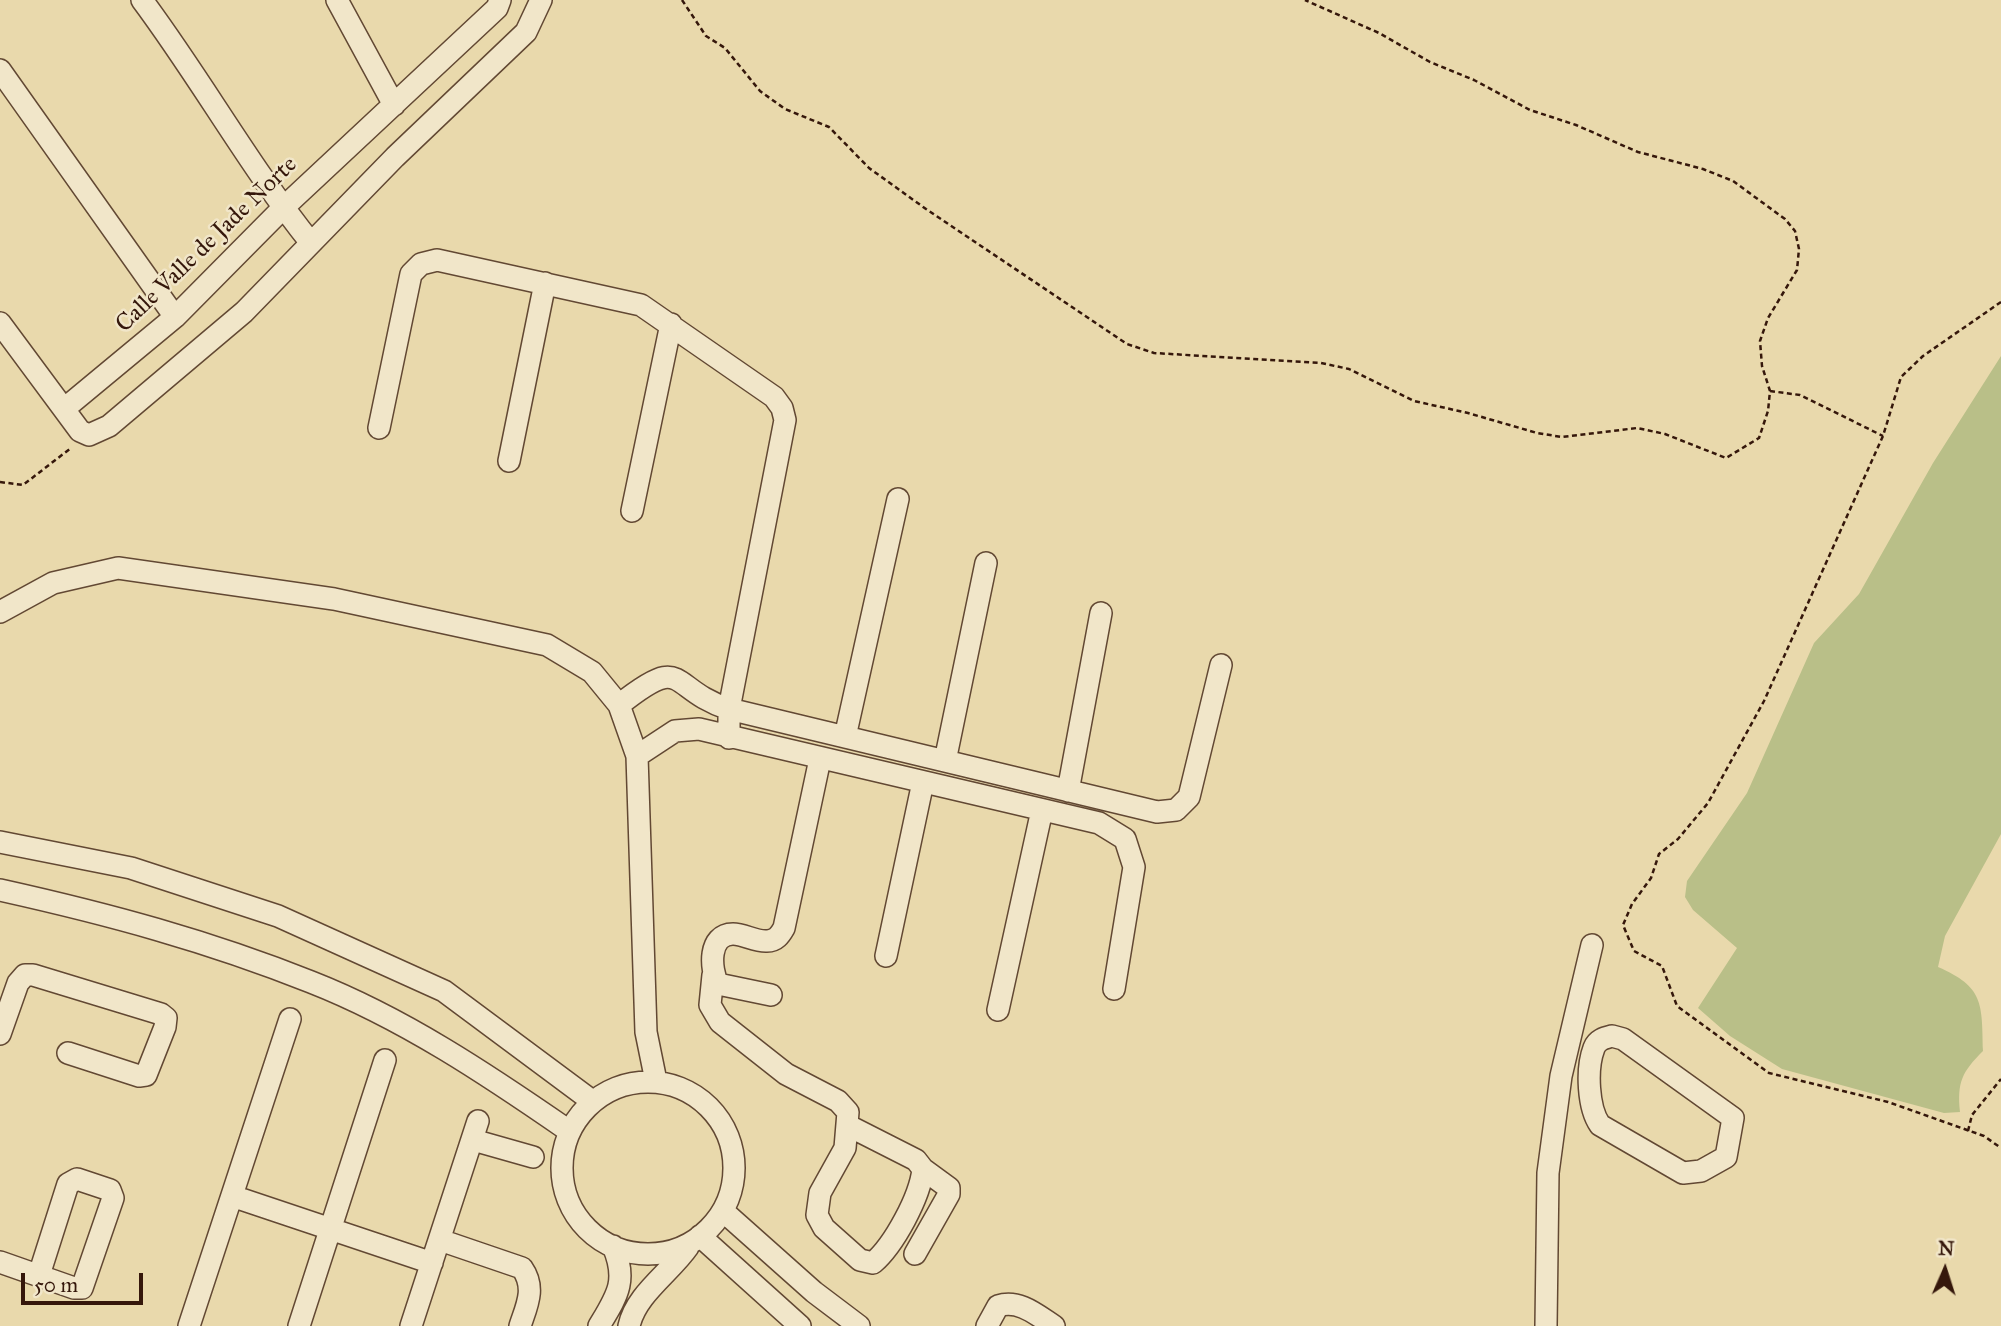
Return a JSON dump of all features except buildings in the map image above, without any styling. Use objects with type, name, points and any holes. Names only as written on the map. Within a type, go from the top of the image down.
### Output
[{"type":"street","points":[[142,0],[183,56],[283,208],[311,243]]},
{"type":"street","points":[[337,0],[394,105]]},
{"type":"street","name":"Calle Valle de Jade Norte","points":[[64,409],[175,317],[283,208],[497,8],[500,0]]},
{"type":"street","points":[[0,323],[79,431],[89,435],[109,426],[244,312],[395,157],[526,33],[541,0]]},
{"type":"street","points":[[0,70],[175,317]]},
{"type":"street","points":[[379,428],[411,274],[421,264],[437,260],[641,306],[774,397],[782,408],[785,420],[729,709],[729,738]]},
{"type":"street","points":[[509,461],[545,283]]},
{"type":"street","points":[[632,511],[671,324]]},
{"type":"street","points":[[845,737],[898,499]]},
{"type":"street","points":[[945,761],[986,563]]},
{"type":"street","points":[[0,612],[53,583],[118,568],[334,599],[547,645],[592,673],[619,705],[638,756],[646,1032],[656,1081]]},
{"type":"street","points":[[1068,791],[1101,613]]},
{"type":"street","points":[[619,705],[651,680],[668,676],[681,680],[708,702],[729,709],[1157,812],[1176,810],[1189,797],[1221,665]]},
{"type":"street","points":[[638,756],[675,731],[699,729],[1099,823],[1125,839],[1134,867],[1114,989]]},
{"type":"street","points":[[820,759],[784,928],[778,937],[767,941],[733,934],[720,938],[715,947],[710,1005],[720,1023],[786,1074],[838,1101],[848,1112],[849,1126],[845,1149],[820,1192],[817,1215],[824,1228],[860,1260],[873,1264],[883,1255],[921,1188],[923,1170]]},
{"type":"street","points":[[886,956],[923,782]]},
{"type":"street","points":[[998,1010],[1042,810]]},
{"type":"street","points":[[0,842],[131,868],[278,916],[444,991],[592,1101]]},
{"type":"street","points":[[0,890],[126,918],[314,982],[427,1039],[502,1085],[569,1131]]},
{"type":"street","points":[[1546,1326],[1548,1173],[1561,1076],[1592,945]]},
{"type":"street","points":[[0,1034],[18,984],[25,975],[161,1014],[166,1018],[146,1075],[139,1076],[68,1053]]},
{"type":"street","points":[[713,975],[718,984],[771,995]]},
{"type":"street","points":[[189,1326],[290,1019]]},
{"type":"street","points":[[1612,1036],[1623,1039],[1733,1118],[1726,1157],[1701,1171],[1682,1173],[1672,1169],[1600,1125],[1591,1112],[1591,1080],[1594,1047],[1602,1039],[1612,1036]]},
{"type":"street","points":[[299,1326],[385,1060]]},
{"type":"street","points":[[1561,1076],[1591,1080]]},
{"type":"street","points":[[599,1326],[624,1317],[694,1242],[723,1211],[734,1178],[732,1144],[716,1114],[689,1091],[656,1081],[622,1085],[592,1101],[569,1131],[561,1160],[563,1187],[573,1212],[590,1232],[613,1246],[640,1253],[694,1242],[800,1326]]},
{"type":"street","points":[[849,1126],[916,1160],[923,1170],[948,1188],[949,1194],[915,1254]]},
{"type":"street","points":[[411,1326],[475,1130],[533,1157]]},
{"type":"street","points":[[0,1262],[38,1275],[82,1288],[113,1198],[110,1190],[77,1179],[68,1184],[38,1275]]},
{"type":"street","points":[[232,1196],[432,1263]]},
{"type":"street","points":[[723,1211],[814,1292],[859,1326]]},
{"type":"street","points":[[440,1240],[522,1268],[530,1279],[531,1293],[520,1326]]},
{"type":"street","points":[[613,1246],[622,1278],[624,1317]]},
{"type":"street","points":[[987,1326],[998,1306],[1007,1303],[1026,1308],[1054,1326]]},
{"type":"path","points":[[681,0],[706,36],[725,48],[760,91],[785,109],[829,127],[880,176],[1006,265],[1127,344],[1154,353],[1321,363],[1349,369],[1413,401],[1562,437],[1637,428],[1665,434],[1726,458],[1759,438],[1768,411],[1770,391],[1762,366],[1760,341],[1768,318],[1797,270],[1799,248],[1795,231],[1785,219],[1732,181],[1693,166],[1638,152],[1576,125],[1530,110],[1474,80],[1430,62],[1379,33],[1305,0]]},
{"type":"path","points":[[2001,302],[1923,356],[1901,377],[1883,436],[1764,701],[1707,803],[1678,839],[1659,854],[1651,878],[1632,904],[1623,925],[1634,951],[1662,966],[1677,1006],[1769,1073],[1888,1102],[1983,1136],[2001,1148]]},
{"type":"path","points":[[1770,391],[1801,395],[1883,436]]},
{"type":"path","points":[[0,482],[23,485],[89,435]]},
{"type":"path","points":[[1968,1130],[1972,1115],[2001,1079]]},
{"type":"green space","points":[[2001,356],[2001,834],[1945,936],[1938,967],[1953,974],[1972,990],[1980,1009],[1983,1034],[1983,1051],[1962,1078],[1959,1093],[1960,1112],[1944,1113],[1782,1069],[1730,1036],[1698,1008],[1737,948],[1693,910],[1685,897],[1687,881],[1747,793],[1814,643],[1859,594],[1933,463]]}]
